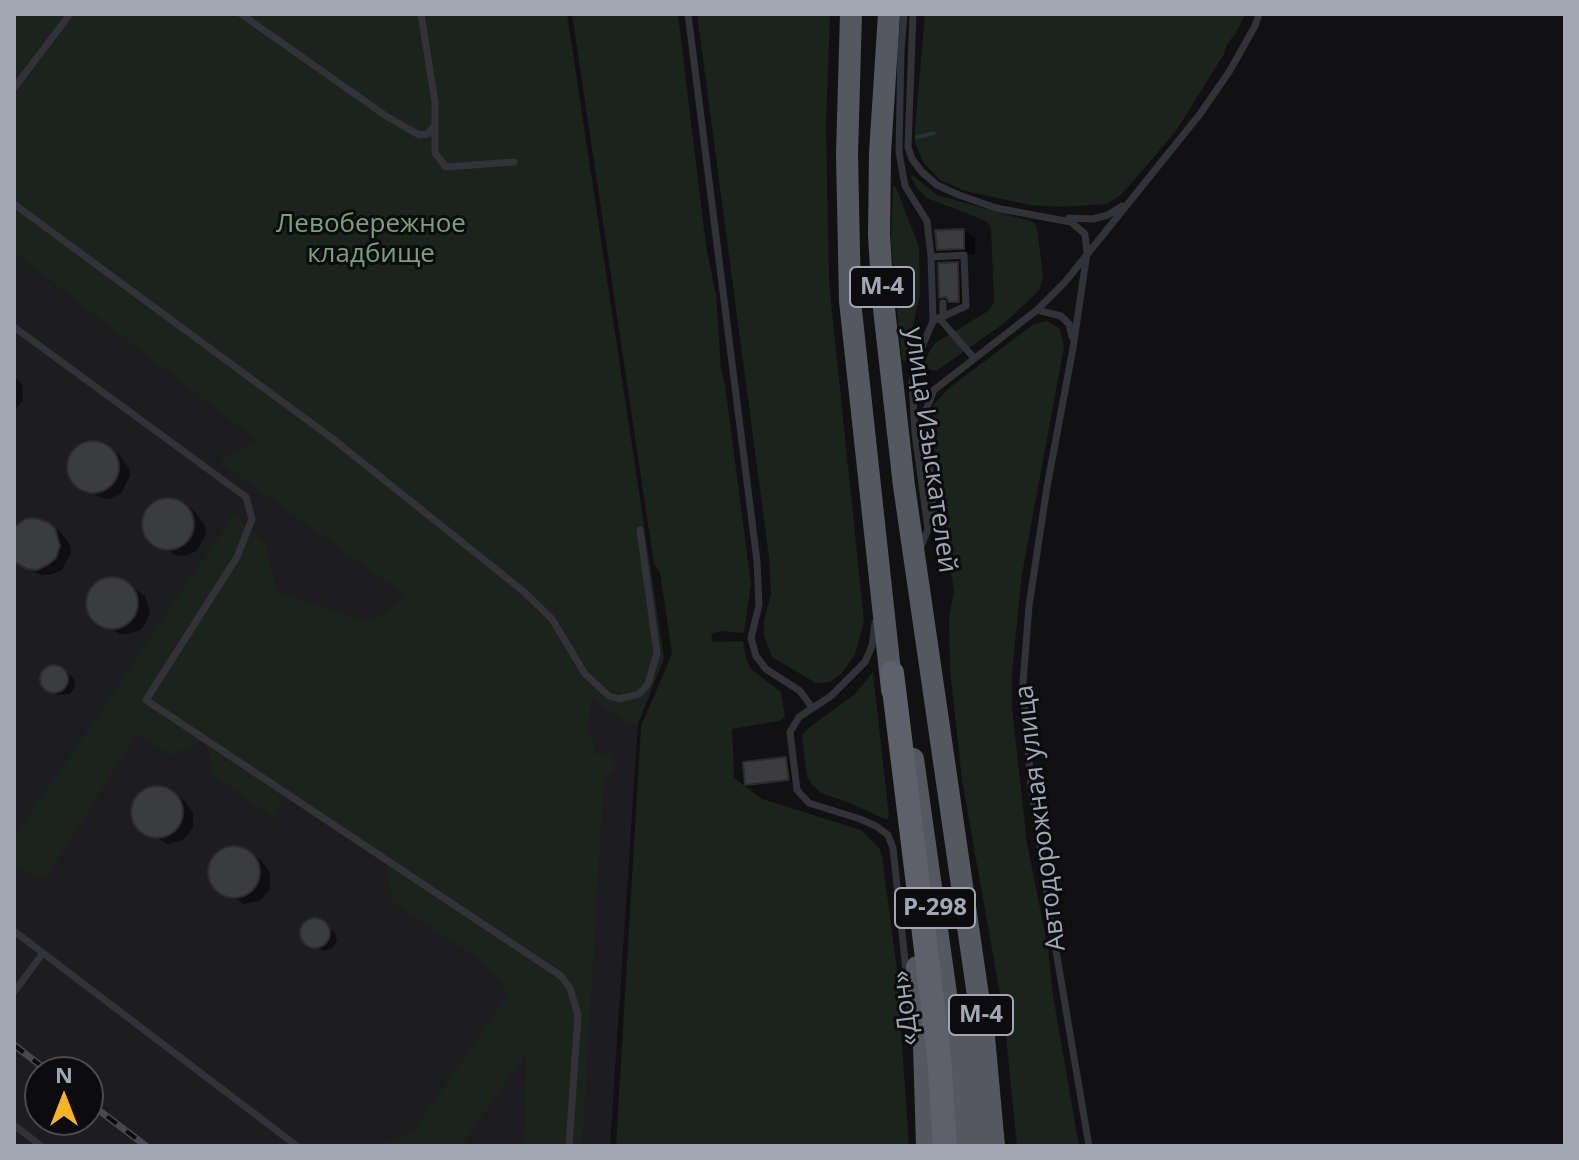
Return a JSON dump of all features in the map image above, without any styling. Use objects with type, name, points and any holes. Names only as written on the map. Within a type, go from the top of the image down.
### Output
[{"type":"highway","name":"М-4","points":[[851,14],[848,258],[855,354],[892,673]]},
{"type":"highway","name":"улица Изыскателей","points":[[889,14],[880,153],[879,235],[891,385],[948,795]]},
{"type":"highway","points":[[892,673],[893,758],[914,942],[926,1083],[927,1146]]},
{"type":"highway","name":"«Дон»","points":[[892,673],[935,1018],[945,1146]]},
{"type":"highway","name":"Р-298","points":[[892,673],[915,766],[926,840],[949,1015],[959,1146]]},
{"type":"highway","name":"М-4","points":[[948,795],[984,1037],[994,1146]]},
{"type":"highway","name":"Р-298","points":[[948,795],[966,993],[974,1146]]},
{"type":"lane","points":[[14,88],[70,14]]},
{"type":"lane","points":[[241,14],[386,116],[419,135],[428,134],[433,127]]},
{"type":"lane","points":[[421,14],[435,102],[435,153],[446,167],[514,162]]},
{"type":"lane","points":[[688,14],[757,561],[759,605],[751,638],[756,656],[766,669],[800,691],[811,706]]},
{"type":"lane","points":[[904,14],[899,152],[905,186],[927,221],[938,318],[974,358]]},
{"type":"lane","points":[[913,14],[908,147],[912,159],[937,185],[959,195],[996,208],[1071,222],[1085,234],[1087,253]]},
{"type":"lane","points":[[916,559],[933,514],[926,410],[934,390],[1037,310],[1065,282],[1200,114],[1229,72],[1259,14]]},
{"type":"lane","points":[[1051,217],[1079,219],[1108,215],[1137,190]]},
{"type":"lane","points":[[14,204],[333,439],[523,591],[552,619],[585,674],[609,696],[619,699],[639,694],[648,684],[657,653],[640,530]]},
{"type":"lane","name":"Автодорожная улица","points":[[1087,253],[1047,487],[1028,620],[1023,683],[1031,786],[1089,1146]]},
{"type":"lane","points":[[931,257],[964,255],[966,306],[954,307],[938,318]]},
{"type":"lane","points":[[928,529],[915,433],[912,382],[916,361],[943,303]]},
{"type":"lane","points":[[1037,310],[1061,316],[1069,324],[1073,348]]},
{"type":"lane","points":[[14,327],[246,497],[252,519],[237,557],[146,700],[561,976],[570,988],[578,1015],[569,1146]]},
{"type":"lane","points":[[871,498],[867,539],[874,609],[872,646],[865,662],[853,675],[831,696],[811,706],[799,717],[790,732],[797,790],[809,803],[860,819],[888,835],[893,848],[914,1041],[926,1083]]},
{"type":"lane","points":[[14,931],[297,1146]]},
{"type":"lane","points":[[14,992],[43,953]]},
{"type":"lane","points":[[14,1125],[41,1146]]},
{"type":"shaded area","points":[[14,253],[628,723],[638,724],[610,1146],[14,1146]]},
{"type":"green space","name":"Левобережное кладбище","points":[[14,14],[567,14],[664,658],[638,724],[628,724],[592,698],[588,730],[596,755],[612,753],[616,767],[604,778],[582,1146],[524,1146],[527,1051],[461,1146],[379,1146],[414,1131],[509,993],[477,957],[392,901],[386,856],[286,792],[275,819],[212,773],[207,739],[171,755],[137,734],[45,880],[14,868],[14,839],[234,515],[266,543],[276,592],[372,623],[405,595],[219,461],[257,440],[14,253]]},
{"type":"green space","points":[[572,14],[678,14],[706,246],[716,295],[721,369],[751,584],[744,633],[721,631],[711,634],[713,642],[743,641],[746,659],[752,670],[781,692],[785,716],[780,721],[732,729],[734,778],[762,799],[861,830],[879,848],[897,971],[909,1146],[616,1146],[641,726],[672,654],[660,572],[654,564]]},
{"type":"green space","points":[[697,14],[830,14],[826,126],[829,282],[864,621],[855,655],[841,674],[830,682],[816,683],[772,657],[764,636],[764,621],[771,593],[769,557]]},
{"type":"green space","points":[[925,14],[1245,14],[1176,131],[1122,194],[1107,204],[1061,207],[1030,205],[965,191],[940,180],[923,162],[915,141],[915,129]]},
{"type":"green space","points":[[912,175],[937,195],[1033,222],[1037,228],[1043,277],[1039,290],[1006,322],[936,371],[926,368],[924,361],[934,344],[988,311],[994,303],[991,228],[986,221],[927,198],[917,188]]},
{"type":"green space","points":[[893,186],[919,247],[920,294],[905,362],[902,360],[891,243]]},
{"type":"green space","points":[[1047,321],[1060,329],[1064,347],[1022,574],[1012,671],[1012,708],[1027,843],[1048,948],[1079,1146],[1017,1146],[1004,1017],[962,780],[950,669],[949,616],[954,592],[931,424],[933,405],[949,388],[1034,324]]},
{"type":"green space","points":[[873,672],[887,820],[821,793],[813,786],[807,777],[802,736],[855,694]]},
{"type":"building","points":[[964,229],[964,249],[937,250],[935,230]]},
{"type":"building","points":[[958,262],[959,302],[949,302],[946,297],[939,298],[938,263]]},
{"type":"building","points":[[93,441],[111,449],[119,467],[111,485],[93,493],[75,485],[67,467],[75,449]]},
{"type":"building","points":[[168,498],[186,506],[194,524],[186,542],[168,550],[150,542],[142,524],[150,506]]},
{"type":"building","points":[[25,519],[48,522],[55,528],[60,546],[56,558],[37,570],[14,562],[14,527]]},
{"type":"building","points":[[112,577],[130,585],[138,603],[130,621],[112,629],[94,621],[86,603],[94,585]]},
{"type":"building","points":[[54,665],[64,669],[68,679],[64,689],[54,693],[44,689],[40,679],[44,669]]},
{"type":"building","points":[[786,757],[789,780],[745,785],[743,762]]},
{"type":"building","points":[[157,786],[175,794],[183,812],[175,830],[157,838],[139,830],[131,812],[139,794]]},
{"type":"building","points":[[234,846],[252,854],[260,872],[252,890],[234,898],[216,890],[208,872],[216,854]]},
{"type":"building","points":[[315,918],[321,919],[329,927],[329,939],[321,947],[315,948],[309,947],[301,939],[300,933],[301,927],[309,919]]},
{"type":"waterway","points":[[917,137],[934,133]]},
{"type":"railway","points":[[14,1045],[28,1056]]},
{"type":"railway","points":[[104,1114],[146,1146]]}]
